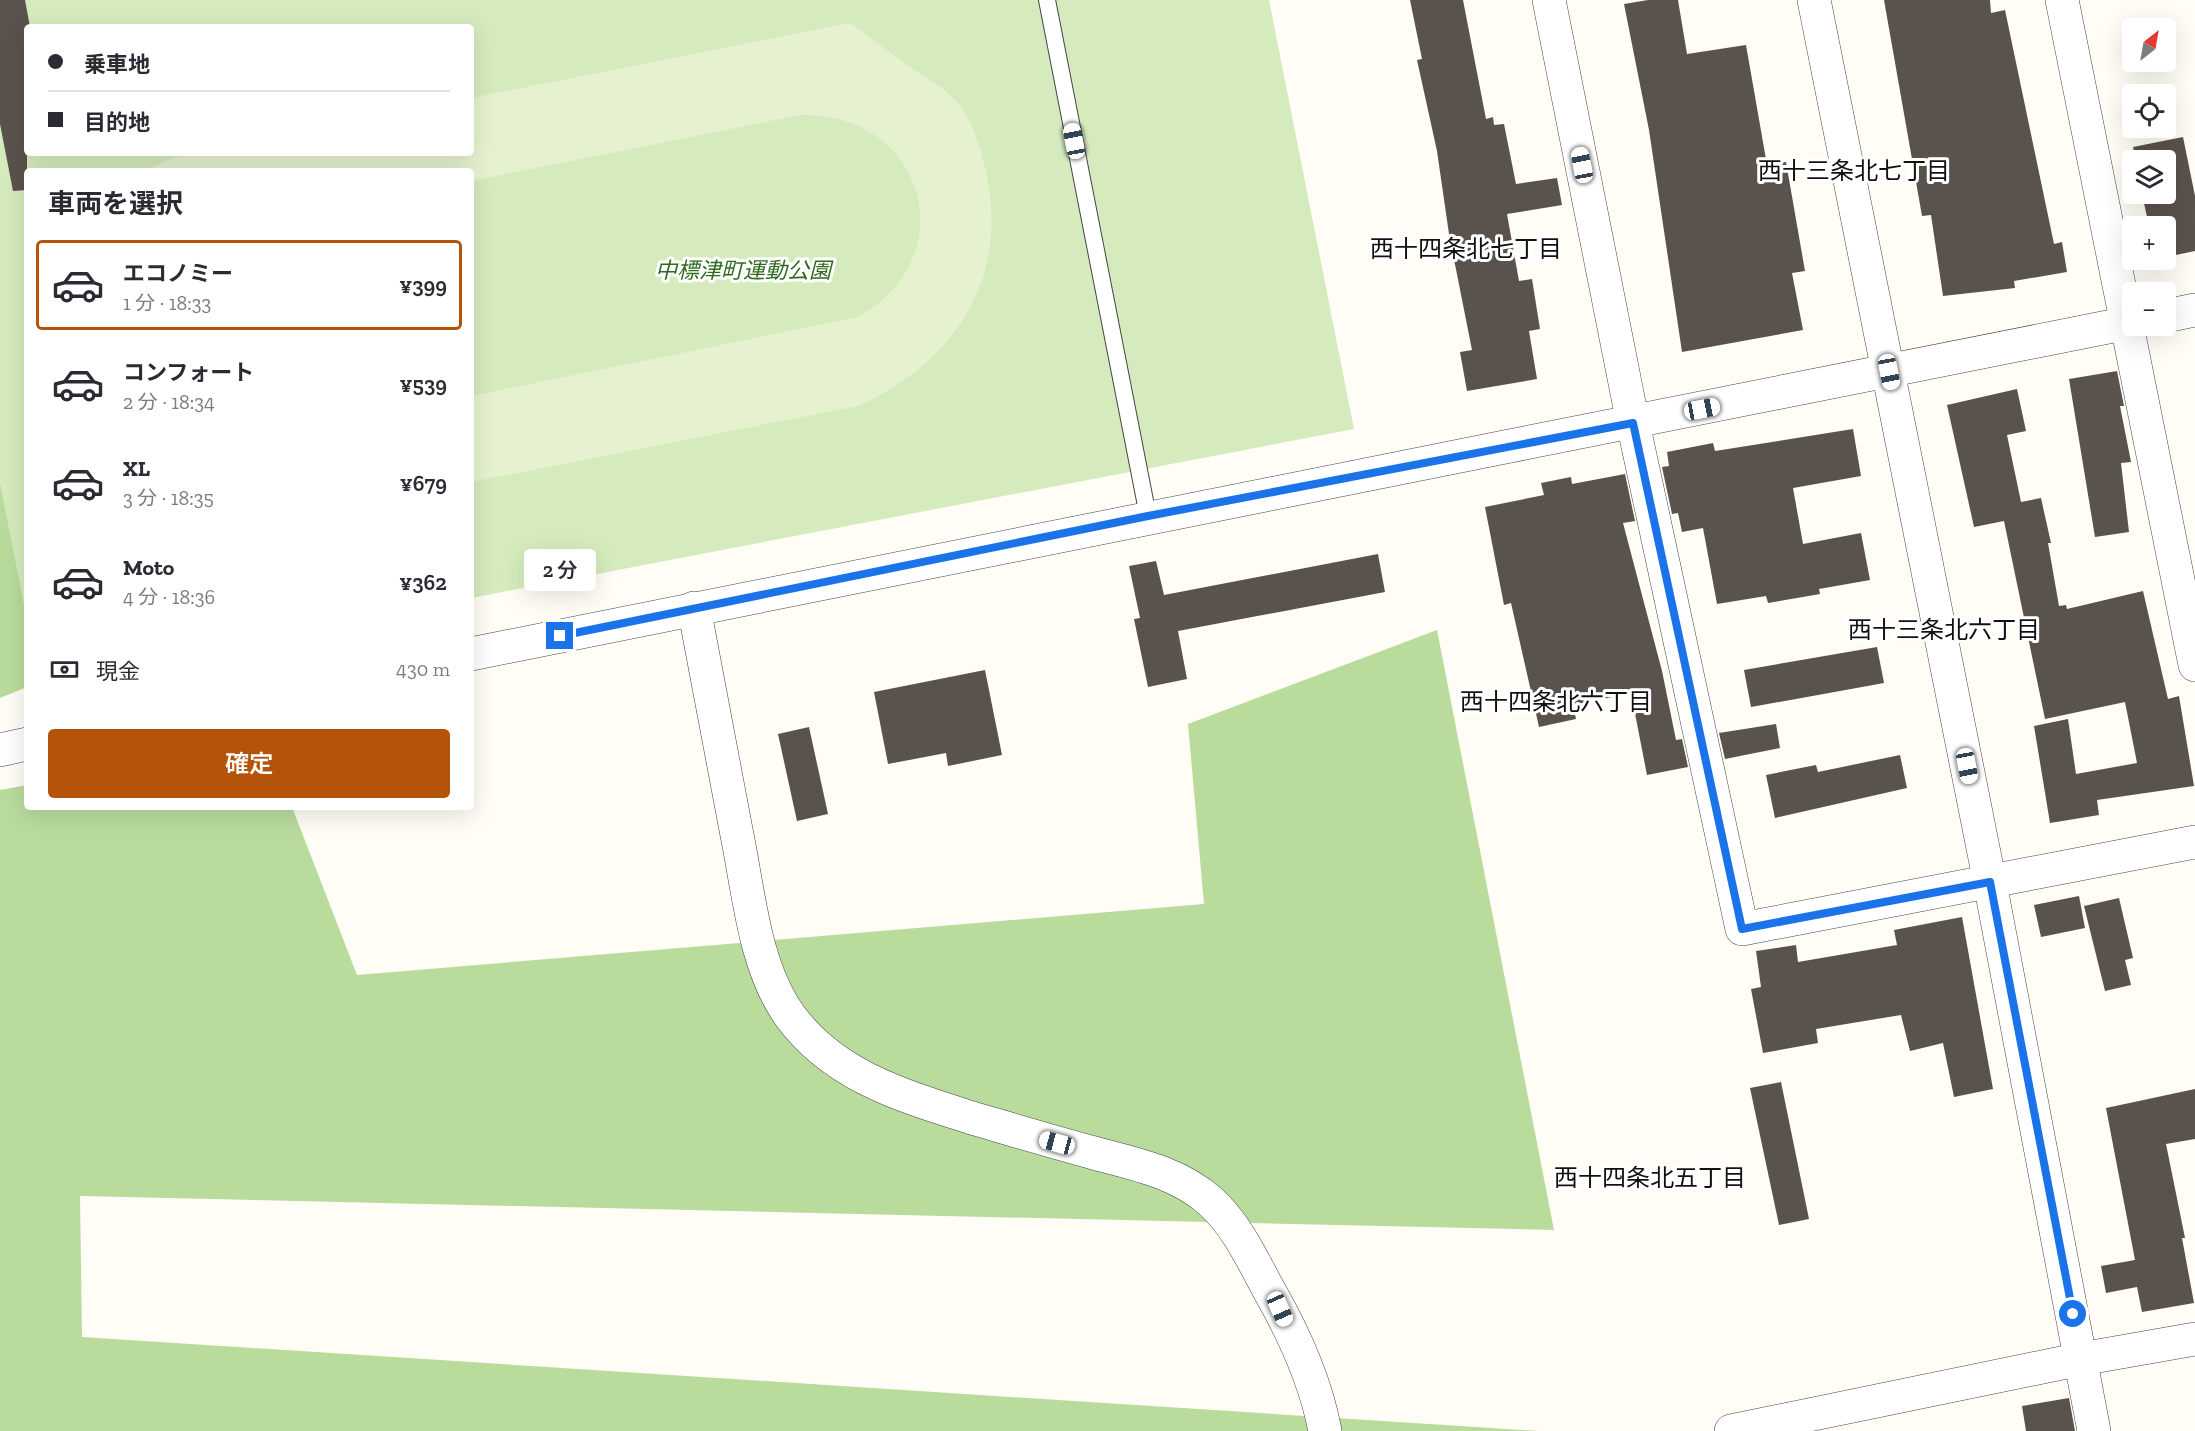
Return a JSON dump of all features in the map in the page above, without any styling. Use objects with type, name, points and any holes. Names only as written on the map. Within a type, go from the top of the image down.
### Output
[{"type":"street","points":[[1549,0],[1633,423],[1742,929],[2195,842]]},
{"type":"street","points":[[1814,0],[1990,882],[2094,1431]]},
{"type":"street","points":[[2062,0],[2122,285]]},
{"type":"street","points":[[2176,314],[2195,310]]},
{"type":"street","points":[[474,653],[1148,516],[1633,423],[2122,325]]},
{"type":"street","points":[[2132,336],[2195,665]]},
{"type":"street","points":[[694,608],[758,938],[779,997],[790,1016],[822,1051],[841,1066],[870,1082],[924,1104],[1160,1171],[1199,1193],[1221,1212],[1232,1226],[1280,1309],[1309,1377],[1325,1431]]},
{"type":"street","points":[[0,750],[24,745]]},
{"type":"street","points":[[1731,1431],[2081,1359],[2195,1340]]},
{"type":"lane","points":[[1047,0],[1148,516]]},
{"type":"green space","name":"中標津町運動公園","points":[[0,0],[1269,0],[1354,429],[474,597],[474,168],[24,168],[24,683],[0,687]]},
{"type":"green space","points":[[850,23],[942,88],[965,113],[981,153],[991,211],[990,248],[981,282],[967,313],[947,341],[922,366],[892,388],[858,406],[474,481],[474,395],[858,317],[892,291],[912,259],[920,225],[916,192],[902,161],[877,136],[843,120],[800,115],[474,180],[474,168],[151,168],[182,156],[474,156],[474,97]]},
{"type":"green space","points":[[0,483],[24,606],[24,688],[0,698]]},
{"type":"green space","points":[[1437,630],[1554,1230],[80,1196],[82,1337],[1539,1431],[0,1431],[0,790],[24,786],[24,810],[293,810],[357,975],[1204,904],[1188,724]]},
{"type":"building","points":[[0,0],[25,0],[29,24],[24,24],[24,156],[27,156],[27,168],[24,168],[24,190],[13,191],[0,124]]},
{"type":"building","points":[[1410,0],[1463,0],[1486,119],[1493,117],[1494,125],[1504,124],[1516,184],[1557,178],[1562,205],[1507,214],[1519,281],[1532,279],[1540,329],[1529,331],[1537,379],[1467,391],[1460,352],[1472,350],[1449,234],[1437,151],[1417,60],[1422,59]]},
{"type":"building","points":[[1648,0],[1678,0],[1687,54],[1746,45],[1767,165],[1786,162],[1805,271],[1792,273],[1803,330],[1682,352],[1649,130],[1624,4]]},
{"type":"building","points":[[1884,0],[1990,0],[1991,13],[2005,10],[2054,244],[2062,242],[2067,272],[2014,281],[2015,288],[1943,296],[1931,215],[1922,216]]},
{"type":"building","points":[[2183,137],[2195,196],[2195,251],[2176,255],[2176,216],[2147,216],[2144,204],[2176,204],[2176,150],[2134,150],[2133,147]]},
{"type":"building","points":[[2117,371],[2124,406],[2120,406],[2131,462],[2121,463],[2129,532],[2095,537],[2069,379]]},
{"type":"building","points":[[2017,389],[2026,431],[2007,435],[2021,502],[2041,498],[2051,543],[2048,543],[2059,606],[2066,605],[2067,609],[2143,591],[2168,699],[2179,696],[2194,786],[2097,800],[2099,815],[2050,823],[2034,726],[2068,719],[2076,774],[2137,763],[2125,702],[2045,719],[2004,521],[1974,527],[1947,405]]},
{"type":"building","points":[[1853,429],[1861,476],[1793,488],[1803,544],[1861,533],[1870,580],[1819,589],[1820,594],[1768,603],[1766,596],[1717,604],[1703,528],[1682,532],[1678,513],[1672,514],[1662,467],[1669,466],[1667,452],[1713,443],[1715,451]]},
{"type":"building","points":[[1625,474],[1635,521],[1623,523],[1662,671],[1676,740],[1682,739],[1688,767],[1647,775],[1631,693],[1573,705],[1576,719],[1539,727],[1511,603],[1504,605],[1485,507],[1544,495],[1541,483],[1571,477],[1572,484]]},
{"type":"building","points":[[1378,554],[1385,592],[1178,631],[1187,679],[1148,687],[1134,619],[1140,618],[1129,566],[1156,561],[1164,595]]},
{"type":"building","points":[[1877,647],[1884,683],[1751,707],[1744,670]]},
{"type":"building","points":[[985,670],[1002,755],[948,766],[946,753],[888,764],[874,692]]},
{"type":"building","points":[[1776,724],[1780,748],[1725,759],[1719,733]]},
{"type":"building","points":[[809,727],[828,814],[797,821],[778,734]]},
{"type":"building","points":[[1900,755],[1907,788],[1775,818],[1766,775],[1816,765],[1818,772]]},
{"type":"building","points":[[2079,896],[2085,928],[2041,937],[2034,905]]},
{"type":"building","points":[[2119,898],[2133,958],[2125,960],[2131,985],[2105,991],[2084,906]]},
{"type":"building","points":[[1962,917],[1993,1089],[1954,1097],[1943,1043],[1910,1051],[1901,1015],[1816,1029],[1818,1043],[1763,1053],[1751,989],[1761,987],[1756,951],[1796,945],[1798,962],[1897,945],[1894,930]]},
{"type":"building","points":[[1781,1082],[1809,1219],[1779,1225],[1750,1088]]},
{"type":"building","points":[[2195,1089],[2195,1139],[2166,1144],[2185,1238],[2182,1238],[2194,1303],[2142,1312],[2137,1287],[2106,1293],[2101,1266],[2135,1260],[2106,1108]]},
{"type":"building","points":[[2069,1398],[2075,1431],[2026,1431],[2022,1406]]},
{"type":"district","name":"西十三条北七丁目","points":[[1854,171]]},
{"type":"district","name":"西十四条北七丁目","points":[[1466,249]]},
{"type":"district","name":"西十三条北六丁目","points":[[1944,630]]},
{"type":"district","name":"西十四条北六丁目","points":[[1556,702]]},
{"type":"district","name":"西十四条北五丁目","points":[[1650,1178]]},
{"type":"route","points":[[560,636],[1148,516],[1207,507],[1633,423],[1742,929],[1990,882],[2073,1314]]}]
